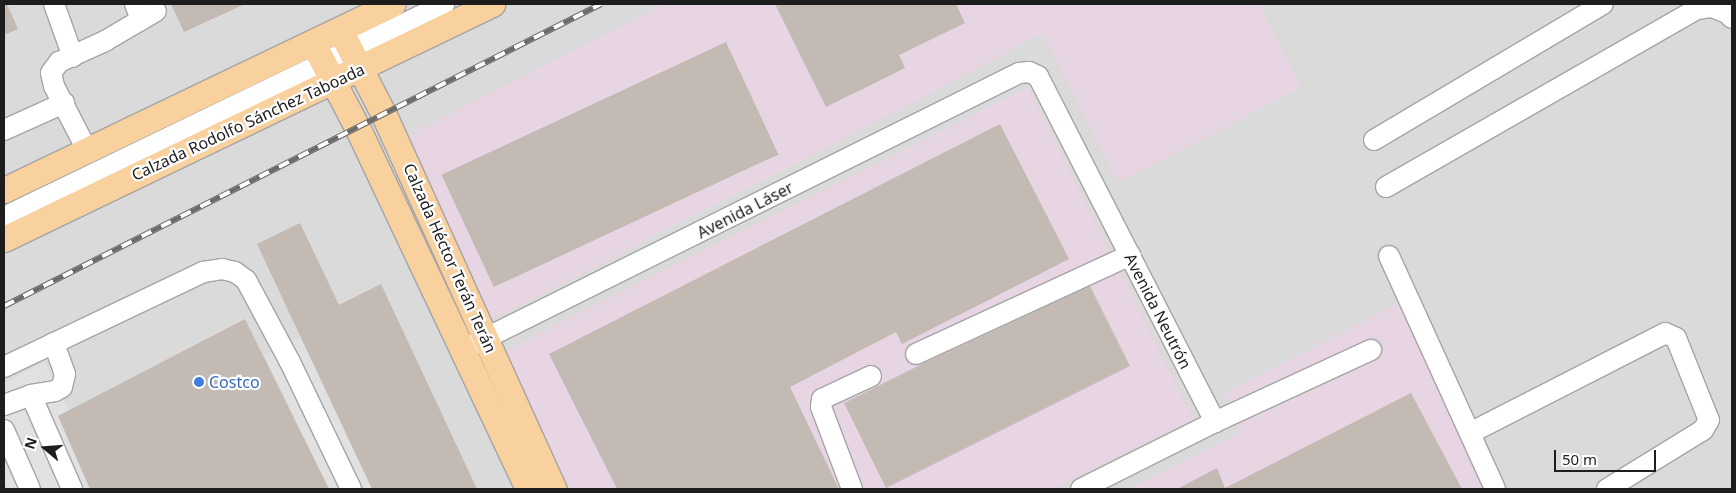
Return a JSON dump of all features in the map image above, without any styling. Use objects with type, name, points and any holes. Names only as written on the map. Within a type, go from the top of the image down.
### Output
[{"type":"main road","name":"Calzada Rodolfo Sánchez Taboada","points":[[4,190],[87,150],[323,63],[350,50],[393,4]]},
{"type":"main road","name":"Calzada Rodolfo Sánchez Taboada","points":[[4,239],[323,63],[350,50],[492,4]]},
{"type":"main road","name":"Calzada Héctor Terán Terán","points":[[350,50],[384,115],[554,489]]},
{"type":"main road","name":"Calzada Héctor Terán Terán","points":[[323,63],[357,127],[528,489]]},
{"type":"lane","points":[[54,4],[73,57]]},
{"type":"lane","points":[[350,50],[444,4]]},
{"type":"lane","points":[[1374,140],[1603,4]]},
{"type":"lane","points":[[1386,187],[1698,9],[1712,7],[1728,12]]},
{"type":"lane","points":[[87,150],[54,86],[51,74],[59,62],[73,57],[144,12]]},
{"type":"lane","points":[[4,217],[323,63]]},
{"type":"lane","name":"Avenida Láser","points":[[462,350],[1010,77],[1019,73],[1029,72]]},
{"type":"lane","name":"Avenida Neutrón","points":[[1029,72],[1038,76],[1215,422]]},
{"type":"lane","points":[[4,130],[64,103]]},
{"type":"lane","points":[[916,354],[1130,255]]},
{"type":"lane","points":[[1389,256],[1495,489]]},
{"type":"lane","points":[[4,367],[203,272],[222,269],[235,272],[246,280],[286,354],[351,489]]},
{"type":"lane","points":[[1470,434],[1665,333],[1676,338],[1709,420],[1703,430],[1607,489]]},
{"type":"lane","points":[[4,406],[31,395],[55,391],[62,386],[64,374],[54,343]]},
{"type":"lane","points":[[1081,489],[1215,422],[1371,350]]},
{"type":"lane","points":[[852,489],[821,407],[822,399],[870,376]]},
{"type":"lane","points":[[31,395],[72,489]]},
{"type":"lane","points":[[4,430],[30,489]]},
{"type":"shaded area","points":[[4,4],[1732,4],[1732,489],[4,489]]},
{"type":"shaded area","points":[[665,4],[1258,4],[1301,88],[1118,182],[1043,33],[827,148],[488,321],[404,138]]},
{"type":"shaded area","points":[[1028,88],[1193,419],[1052,489],[571,489],[503,352]]},
{"type":"shaded area","points":[[1398,304],[1492,489],[1129,489],[1242,431],[1224,393]]},
{"type":"shaded area","points":[[301,337],[372,489],[329,489],[264,355]]},
{"type":"shaded area","points":[[44,362],[69,410],[58,416],[89,489],[8,489],[4,481],[4,383]]},
{"type":"building","points":[[4,4],[7,4],[18,29],[4,35]]},
{"type":"building","points":[[171,4],[245,4],[184,32]]},
{"type":"building","points":[[775,4],[956,4],[965,23],[899,55],[905,68],[826,107]]},
{"type":"building","points":[[726,42],[778,154],[494,287],[441,175]]},
{"type":"building","points":[[1000,124],[1069,259],[902,344],[896,332],[790,387],[839,489],[617,489],[549,354]]},
{"type":"building","points":[[300,223],[339,305],[381,284],[477,489],[372,489],[257,244]]},
{"type":"building","points":[[1090,286],[1130,366],[886,488],[844,403],[920,365]]},
{"type":"building","name":"Costco","points":[[245,319],[329,489],[90,489],[58,416]]},
{"type":"building","points":[[1411,393],[1462,489],[1177,489],[1217,468],[1225,488]]},
{"type":"railway","points":[[4,306],[601,4]]},
{"type":"place","name":"Costco","points":[[199,382]]}]
